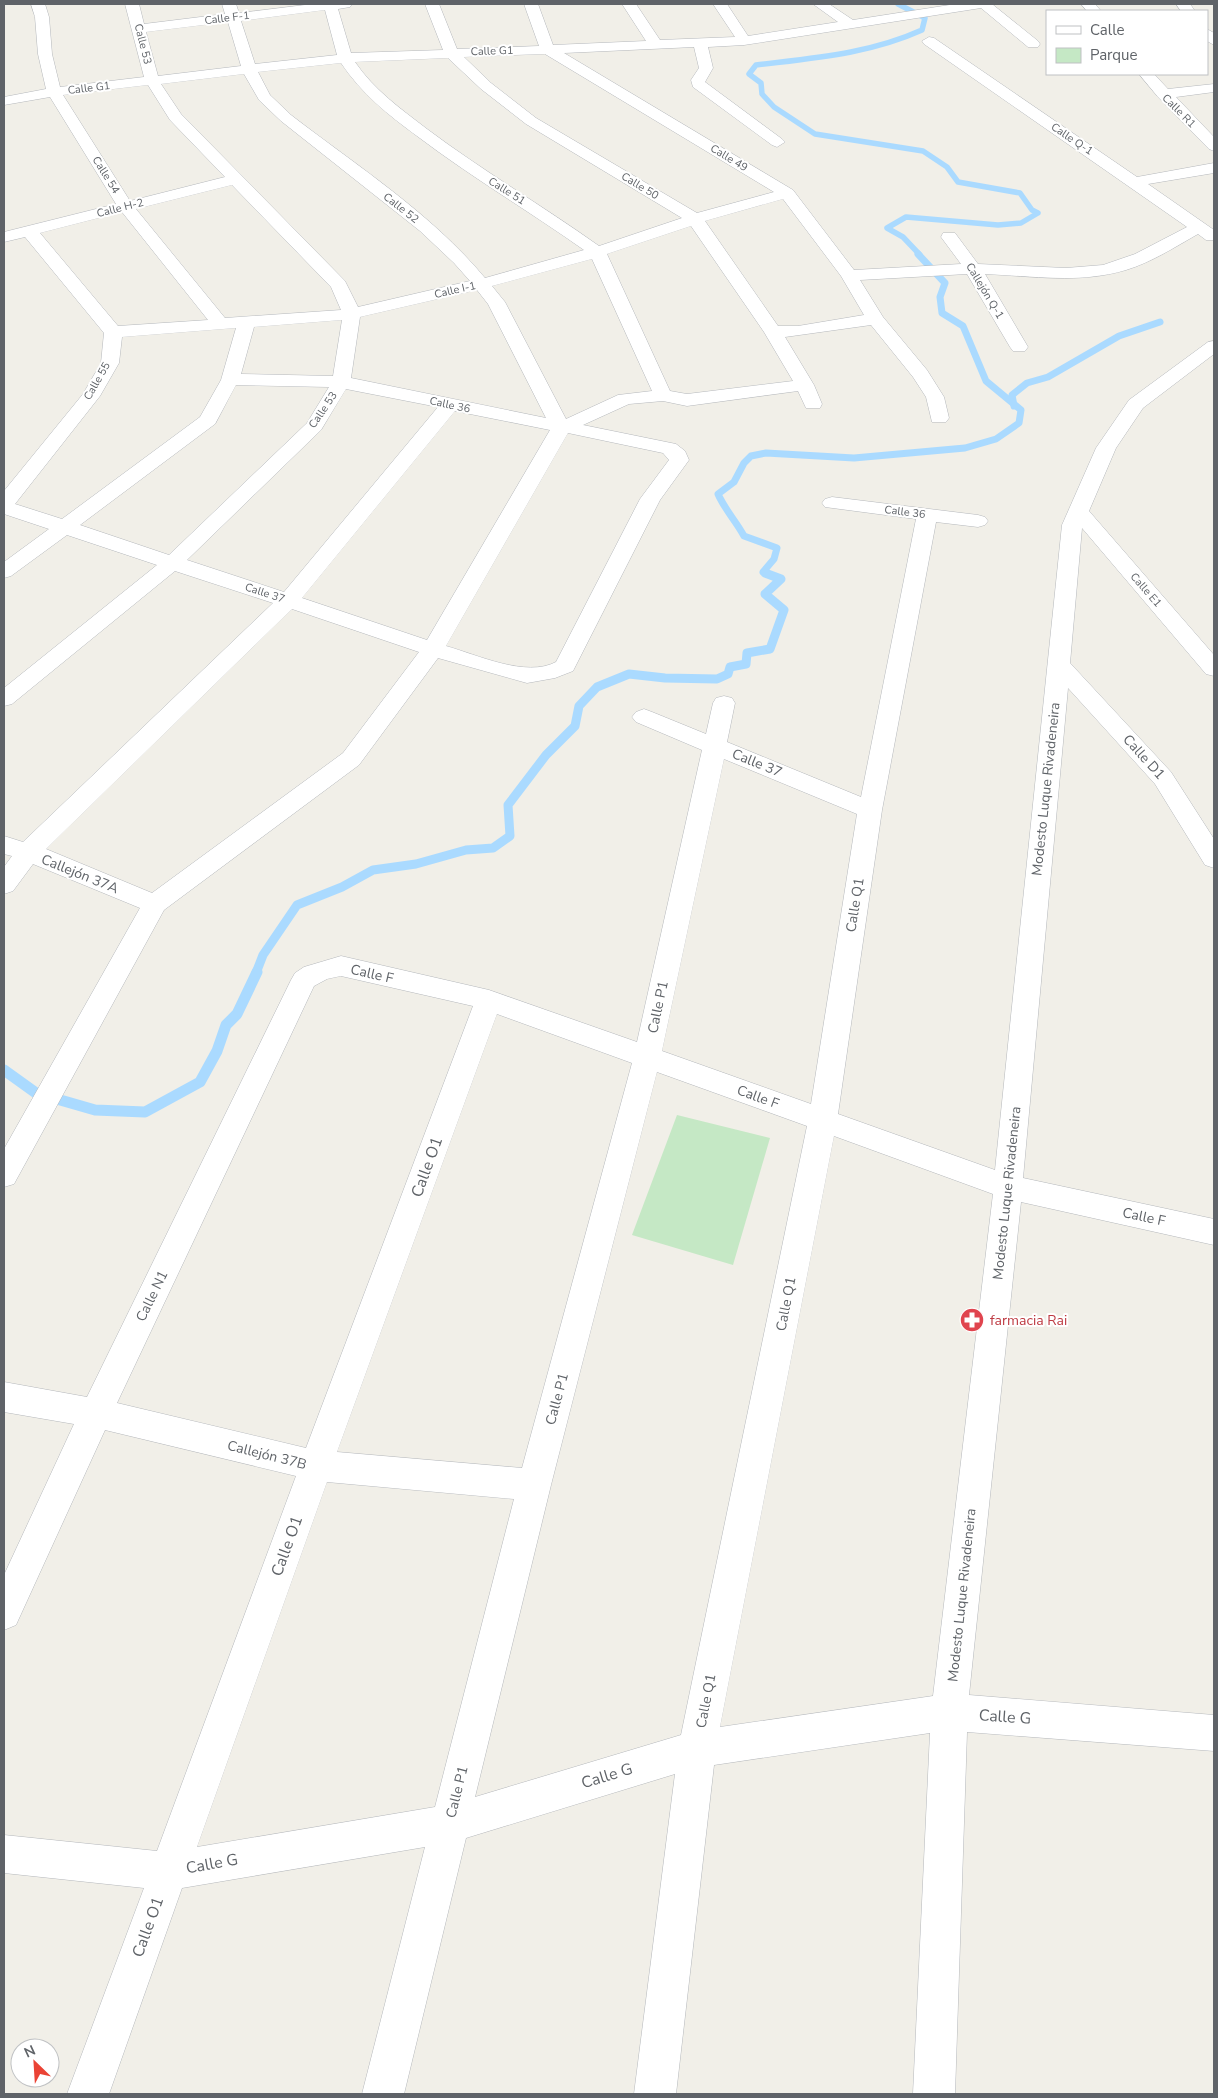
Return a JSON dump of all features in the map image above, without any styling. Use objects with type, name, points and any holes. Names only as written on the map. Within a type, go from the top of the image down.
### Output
[{"type":"street","name":"Calle 54","points":[[38,4],[42,17],[45,54],[54,92],[126,207],[220,323]]},
{"type":"street","name":"Calle 53","points":[[4,699],[172,562],[314,426],[341,382],[352,314],[339,285],[175,117],[152,81],[132,4]]},
{"type":"street","name":"Calle F-1","points":[[139,29],[231,10],[336,4]]},
{"type":"street","name":"Calle 51","points":[[336,4],[344,58],[361,82],[392,110],[457,159],[548,217],[597,252],[663,396]]},
{"type":"street","name":"Calle 50","points":[[432,4],[451,53],[486,86],[531,120],[695,219],[773,332],[806,384],[813,404]]},
{"type":"street","points":[[531,4],[547,49]]},
{"type":"street","points":[[630,4],[656,45]]},
{"type":"street","points":[[720,4],[728,13],[744,41]]},
{"type":"street","points":[[820,4],[850,24]]},
{"type":"street","name":"Calle G1","points":[[4,100],[54,92],[344,58],[744,41],[980,4]]},
{"type":"street","points":[[984,4],[1033,44]]},
{"type":"street","name":"Calle 52","points":[[231,10],[249,69],[264,97],[286,118],[426,227],[460,259],[496,302],[561,428]]},
{"type":"street","name":"Calle Q-1","points":[[929,41],[1214,238]]},
{"type":"street","points":[[700,43],[706,68],[698,80],[698,84],[777,142]]},
{"type":"street","name":"Calle 49","points":[[547,49],[787,193],[849,275],[875,319],[920,374],[934,397],[939,418]]},
{"type":"street","name":"Calle R1","points":[[1147,75],[1214,146]]},
{"type":"street","points":[[1163,94],[1214,88]]},
{"type":"street","points":[[1135,182],[1214,168]]},
{"type":"street","name":"Calle H-2","points":[[4,237],[236,179]]},
{"type":"street","name":"Calle I-1","points":[[113,332],[352,314],[481,284],[597,252],[695,219],[787,193]]},
{"type":"street","points":[[849,275],[973,269],[1066,273],[1096,272],[1121,266],[1142,257],[1199,227]]},
{"type":"street","points":[[29,231],[113,332]]},
{"type":"street","name":"Callejón Q-1","points":[[949,237],[973,269],[1019,347]]},
{"type":"street","points":[[773,332],[875,319]]},
{"type":"street","points":[[4,572],[208,420],[230,380],[247,322]]},
{"type":"street","name":"Calle 55","points":[[4,505],[91,396],[110,363],[113,332]]},
{"type":"street","name":"Modesto Luque Rivadeneira","points":[[934,2094],[949,1712],[1008,1187],[1037,870],[1072,525],[1106,448],[1136,404],[1214,346]]},
{"type":"street","name":"Calle 36","points":[[230,380],[290,379],[341,382],[561,428],[668,448],[678,455],[679,460],[650,499],[565,666],[555,672],[527,676]]},
{"type":"street","points":[[4,1175],[155,904],[351,759],[433,649],[561,428],[626,399],[663,396],[687,400],[806,384]]},
{"type":"street","points":[[4,885],[28,852],[288,601],[450,404]]},
{"type":"street","name":"Calle 36","points":[[832,504],[978,521]]},
{"type":"street","name":"Calle 37","points":[[4,505],[433,649],[527,676]]},
{"type":"street","name":"Calle E1","points":[[1078,511],[1214,668]]},
{"type":"street","name":"Calle Q1","points":[[655,2094],[697,1750],[823,1120],[870,810],[927,515]]},
{"type":"street","name":"Calle D1","points":[[1059,665],[1163,778],[1214,859]]},
{"type":"street","name":"Calle P1","points":[[383,2094],[448,1824],[534,1484],[647,1057],[724,703]]},
{"type":"street","name":"Calle 37","points":[[644,717],[870,810]]},
{"type":"street","name":"Callejón 37A","points":[[4,846],[28,852],[155,904]]},
{"type":"street","name":"Calle F","points":[[304,980],[313,973],[342,966],[489,1000],[1008,1187],[1214,1232]]},
{"type":"street","name":"Calle N1","points":[[4,1613],[96,1413],[304,980]]},
{"type":"street","name":"Calle O1","points":[[88,2094],[316,1466],[489,1000]]},
{"type":"street","name":"Callejón 37B","points":[[4,1397],[96,1413],[316,1466],[534,1484]]},
{"type":"street","name":"Calle G","points":[[4,1854],[169,1871],[448,1824],[697,1750],[949,1712],[1214,1733]]},
{"type":"green space","points":[[677,1115],[770,1138],[733,1265],[632,1235]]},
{"type":"waterway","points":[[898,4],[925,18],[922,30],[882,45],[861,50],[756,65],[749,74],[761,83],[762,94],[774,107],[815,134],[923,151],[947,167],[958,182],[1020,193],[1032,210],[1038,213],[1021,223],[998,225],[906,217],[887,228],[903,237],[920,255]]},
{"type":"waterway","points":[[918,254],[945,283],[940,297],[942,313],[963,326],[986,381],[1014,404]]},
{"type":"waterway","points":[[1014,404],[1012,395],[1027,383],[1048,377],[1119,336],[1160,322]]},
{"type":"waterway","points":[[768,574],[763,572],[774,559],[777,548],[744,536],[718,494],[734,482],[744,463],[751,456],[766,453],[854,458],[965,448],[996,439],[1019,423],[1021,410],[1014,404]]},
{"type":"waterway","points":[[256,973],[263,955],[297,905],[342,887],[373,870],[416,864],[466,850],[493,848],[510,836],[508,805],[546,755],[575,726],[579,706],[597,687],[629,674],[665,678],[717,679],[728,674],[730,667],[746,664],[747,653],[770,649],[784,610],[765,594],[781,579],[765,573]]},
{"type":"waterway","points":[[4,1070],[36,1093],[95,1110],[145,1112],[200,1082],[217,1051],[226,1025],[237,1014],[257,972]]},
{"type":"place","name":"farmacia Rai","points":[[972,1320]]}]
